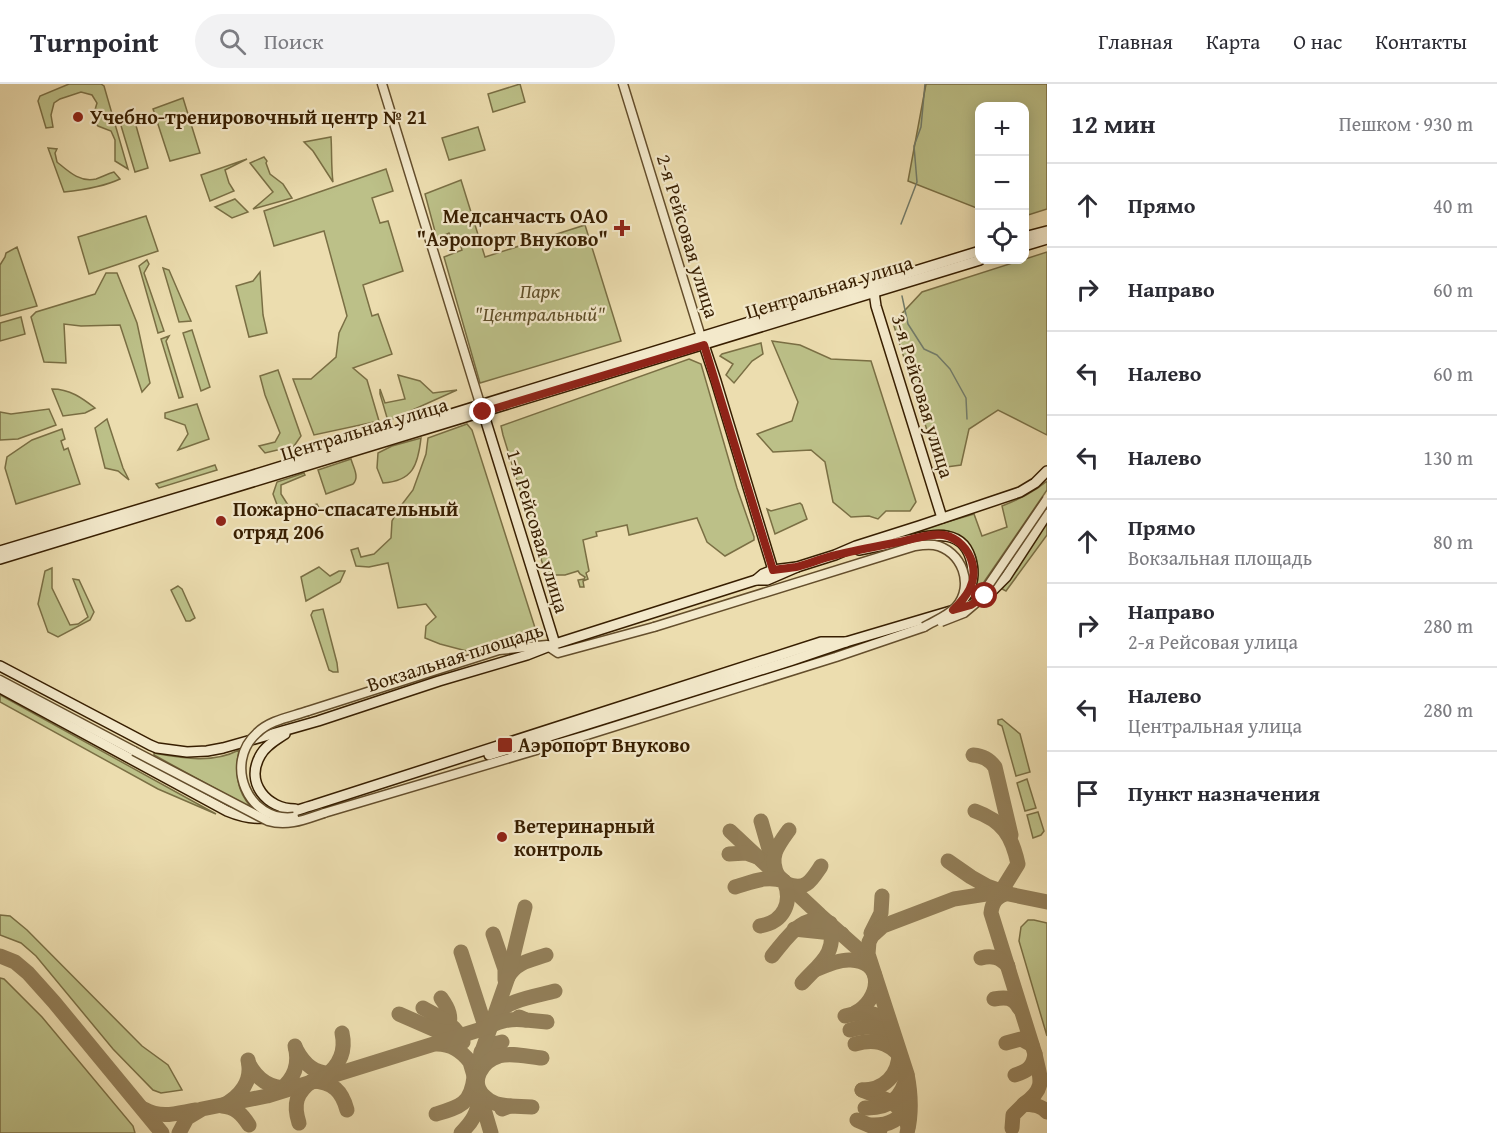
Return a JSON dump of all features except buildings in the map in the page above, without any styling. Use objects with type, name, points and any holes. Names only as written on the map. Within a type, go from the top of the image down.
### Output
[{"type":"main road","points":[[1029,236],[1047,231]]},
{"type":"main road","points":[[1029,244],[1047,239]]},
{"type":"main road","name":"Центральная улица","points":[[875,288],[975,253]]},
{"type":"main road","name":"Центральная улица","points":[[0,559],[875,288],[975,261]]},
{"type":"main road","name":"3-я Рейсовая улица","points":[[875,288],[876,306],[942,519]]},
{"type":"main road","name":"2-я Рейсовая улица","points":[[702,341],[773,570]]},
{"type":"main road","name":"Центральная улица","points":[[0,551],[482,408]]},
{"type":"main road","name":"1-я Рейсовая улица","points":[[482,408],[552,646]]},
{"type":"main road","name":"Вокзальная площадь","points":[[0,666],[157,748],[187,752],[212,750],[292,729],[756,580],[767,580],[856,546],[1020,492],[1035,483],[1047,471]]},
{"type":"main road","points":[[413,773],[434,773],[846,642],[971,605],[990,594],[1006,577],[1047,514]]},
{"type":"main road","points":[[835,555],[938,534],[953,538],[964,547],[970,556],[973,565],[973,581],[963,600],[953,610]]},
{"type":"main road","name":"Вокзальная площадь","points":[[756,580],[773,570],[797,567]]},
{"type":"main road","points":[[0,688],[216,806],[238,816],[265,819],[821,642],[846,642]]},
{"type":"main road","points":[[714,685],[720,674]]},
{"type":"main road","points":[[585,725],[592,715]]},
{"type":"main road","points":[[292,729],[262,752],[256,766],[256,780],[265,798],[275,805],[292,809],[312,805]]},
{"type":"street","name":"1-я Рейсовая улица","points":[[382,84],[482,408]]},
{"type":"street","name":"2-я Рейсовая улица","points":[[623,84],[702,341]]},
{"type":"street","points":[[0,680],[268,821],[282,824],[295,822],[586,735],[956,617],[977,602],[1047,499]]},
{"type":"street","points":[[324,813],[280,818],[263,810],[254,802],[244,786],[241,766],[244,750],[256,733],[271,723],[499,650],[552,646],[558,653],[654,627],[915,546],[930,544],[946,549],[956,557],[964,573],[965,587],[955,609],[924,627]]},
{"type":"green space","points":[[69,84],[101,84],[104,86],[128,169],[115,161],[115,140],[111,131],[98,126],[94,121],[97,103],[92,95],[81,92],[54,103],[51,115],[53,127],[46,128],[38,101],[40,96]]},
{"type":"green space","points":[[520,84],[525,102],[493,112],[488,94]]},
{"type":"green space","points":[[926,84],[1047,84],[1047,209],[1029,215],[1029,102],[975,102],[975,207],[908,181]]},
{"type":"green space","points":[[183,98],[200,153],[170,161],[153,109]]},
{"type":"green space","points":[[133,115],[148,168],[135,172],[119,119]]},
{"type":"green space","points":[[478,127],[485,150],[449,160],[442,138]]},
{"type":"green space","points":[[331,137],[333,182],[313,151],[304,142]]},
{"type":"green space","points":[[48,148],[57,149],[55,153],[57,162],[80,178],[96,179],[114,172],[120,179],[93,188],[64,192]]},
{"type":"green space","points":[[264,157],[270,174],[283,184],[292,198],[253,209],[273,192],[250,163]]},
{"type":"green space","points":[[247,159],[225,170],[234,191],[210,201],[201,175]]},
{"type":"green space","points":[[386,169],[393,191],[372,198],[380,223],[388,221],[403,271],[363,285],[372,316],[378,314],[392,354],[353,368],[367,380],[379,421],[314,435],[293,379],[311,379],[336,357],[339,333],[347,316],[324,231],[274,246],[264,211]]},
{"type":"green space","name":"Парк \"Центральный\"","points":[[461,180],[485,257],[585,225],[621,341],[480,383],[444,257],[462,250],[458,237],[451,238],[449,233],[437,239],[425,194]]},
{"type":"green space","points":[[235,199],[248,212],[232,218],[215,207]]},
{"type":"green space","points":[[146,216],[158,251],[89,274],[78,237]]},
{"type":"green space","points":[[17,247],[37,306],[0,316],[0,265],[6,253]]},
{"type":"green space","points":[[1047,252],[1047,435],[998,410],[969,429],[961,465],[939,468],[893,323],[922,292],[1010,264],[1029,264],[1029,258]]},
{"type":"green space","points":[[147,260],[149,264],[144,273],[164,331],[158,333],[139,266]]},
{"type":"green space","points":[[163,268],[169,270],[191,321],[179,322]]},
{"type":"green space","points":[[260,272],[263,315],[267,333],[249,337],[236,286],[253,281]]},
{"type":"green space","points":[[106,273],[117,273],[137,323],[150,383],[142,392],[120,325],[64,324],[66,363],[44,362],[31,317],[36,312],[95,294]]},
{"type":"green space","points":[[21,317],[25,334],[0,341],[0,323]]},
{"type":"green space","points":[[192,330],[210,387],[201,391],[183,333]]},
{"type":"green space","points":[[169,336],[166,341],[183,397],[179,398],[161,339]]},
{"type":"green space","points":[[772,341],[800,345],[831,359],[871,361],[916,502],[910,511],[886,511],[878,519],[869,516],[851,517],[833,502],[825,462],[811,450],[773,452],[757,434],[792,421],[798,402]]},
{"type":"green space","points":[[761,343],[763,354],[752,361],[734,383],[726,375],[733,364],[720,356]]},
{"type":"green space","points":[[689,359],[701,364],[754,540],[725,556],[707,542],[697,518],[629,535],[627,525],[596,532],[597,536],[583,540],[589,571],[586,573],[588,579],[583,581],[584,587],[580,587],[578,580],[585,577],[578,571],[565,575],[546,575],[501,426]]},
{"type":"green space","points":[[278,370],[301,436],[294,446],[265,453],[259,446],[275,442],[280,433],[260,376]]},
{"type":"green space","points":[[398,375],[420,381],[433,393],[457,390],[388,421],[380,389],[385,403],[405,399]]},
{"type":"green space","points":[[52,389],[70,392],[95,408],[85,413],[63,416]]},
{"type":"green space","points":[[197,404],[209,439],[178,450],[188,434],[185,425],[165,418],[165,413]]},
{"type":"green space","points":[[49,409],[56,425],[18,439],[0,440],[0,412],[11,414]]},
{"type":"green space","points":[[107,419],[129,480],[118,471],[105,468],[95,428]]},
{"type":"green space","points":[[467,424],[472,430],[537,634],[474,653],[425,638],[426,626],[436,617],[426,604],[398,608],[388,563],[369,567],[356,566],[351,550],[358,548],[361,557],[374,554],[391,538],[392,521],[413,490],[426,454],[428,438]]},
{"type":"green space","points":[[62,429],[65,439],[61,441],[64,450],[68,448],[80,484],[16,504],[5,468],[7,457],[32,440]]},
{"type":"green space","points":[[421,438],[416,464],[412,470],[401,479],[383,483],[377,468],[378,453],[392,446]]},
{"type":"green space","points":[[351,459],[356,475],[353,484],[326,494],[318,470]]},
{"type":"green space","points":[[215,465],[217,470],[159,488],[156,484]]},
{"type":"green space","points":[[304,473],[305,475],[281,485],[281,494],[288,505],[300,508],[317,504],[319,508],[287,513],[279,510],[273,494],[277,482]]},
{"type":"green space","points":[[1047,481],[1047,490],[975,595],[971,594],[978,573],[977,560],[971,547],[965,541],[950,531],[944,530],[910,535],[909,533],[974,514],[982,536],[1007,527],[1002,506],[1031,492]]},
{"type":"green space","points":[[800,503],[807,519],[775,534],[767,509],[771,511]]},
{"type":"green space","points":[[1047,523],[1047,535],[1006,591],[1002,589]]},
{"type":"green space","points":[[319,567],[330,576],[339,571],[345,571],[340,582],[306,601],[301,577]]},
{"type":"green space","points":[[52,568],[52,588],[70,625],[78,624],[88,617],[73,579],[79,580],[94,612],[90,620],[58,637],[48,632],[38,604],[45,571]]},
{"type":"green space","points":[[178,586],[182,589],[195,618],[190,621],[186,621],[171,590]]},
{"type":"green space","points":[[323,609],[338,672],[329,670],[311,615],[313,611]]},
{"type":"green space","points":[[0,695],[216,814],[158,789],[0,702]]},
{"type":"green space","points":[[1002,719],[1020,734],[1030,772],[1016,776],[1002,726],[998,724],[998,720]]},
{"type":"green space","points":[[239,750],[238,780],[242,794],[251,807],[154,755],[154,753],[186,758],[208,758]]},
{"type":"green space","points":[[1027,779],[1036,808],[1025,811],[1017,783]]},
{"type":"green space","points":[[1038,812],[1044,831],[1033,838],[1027,815]]},
{"type":"green space","points":[[0,915],[10,916],[27,930],[142,1046],[168,1065],[182,1090],[161,1093],[153,1090],[113,1049],[36,956],[21,943],[0,935]]},
{"type":"green space","points":[[1028,920],[1047,923],[1047,1036],[1019,941],[1021,927]]},
{"type":"green space","points":[[0,978],[4,979],[42,1017],[133,1126],[135,1133],[0,1133]]},
{"type":"waterway","points":[[901,224],[917,182],[914,146],[921,127],[925,84]]},
{"type":"waterway","points":[[902,296],[908,324],[924,349],[937,355],[950,369],[966,398],[967,419]]},
{"type":"taxiway","points":[[973,755],[985,758],[995,767],[1011,835]]},
{"type":"taxiway","points":[[975,811],[993,820],[1005,831],[1016,854],[1018,864],[997,898]]},
{"type":"taxiway","points":[[761,821],[773,863]]},
{"type":"taxiway","points":[[778,876],[774,857],[778,846],[789,830]]},
{"type":"taxiway","points":[[730,831],[870,962]]},
{"type":"taxiway","points":[[729,854],[746,853],[757,857]]},
{"type":"taxiway","points":[[948,861],[971,877],[1001,891]]},
{"type":"taxiway","points":[[787,884],[799,886],[807,883],[821,866]]},
{"type":"taxiway","points":[[735,887],[765,879],[784,881],[787,889],[787,903],[781,916],[760,926]]},
{"type":"taxiway","points":[[907,1133],[910,1111],[907,1074],[868,954],[872,936],[883,926],[954,899],[999,892],[1047,902]]},
{"type":"taxiway","points":[[1008,893],[996,900],[991,913],[1040,1076],[1036,1093],[1024,1104]]},
{"type":"taxiway","points":[[871,933],[881,913],[882,896]]},
{"type":"taxiway","points":[[474,1074],[508,977],[525,907]]},
{"type":"taxiway","points":[[772,956],[796,928],[811,921],[820,920],[830,923],[832,934],[826,957],[802,983]]},
{"type":"taxiway","points":[[794,929],[842,934]]},
{"type":"taxiway","points":[[493,934],[505,969],[505,980]]},
{"type":"taxiway","points":[[461,952],[486,1035]]},
{"type":"taxiway","points":[[508,977],[520,965],[546,955]]},
{"type":"taxiway","points":[[0,956],[15,962],[28,973],[162,1133]]},
{"type":"taxiway","points":[[981,958],[996,957],[1008,966]]},
{"type":"taxiway","points":[[815,970],[847,960],[862,962],[870,967],[876,982],[874,991],[870,1000],[855,1013]]},
{"type":"taxiway","points":[[495,1016],[514,1002],[555,991]]},
{"type":"taxiway","points":[[441,998],[449,1013],[448,1029]]},
{"type":"taxiway","points":[[994,999],[1009,999],[1019,1008]]},
{"type":"taxiway","points":[[423,1008],[456,1030],[463,1042]]},
{"type":"taxiway","points":[[845,1016],[859,1013],[877,1015],[892,1030]]},
{"type":"taxiway","points":[[399,1014],[438,1031],[458,1033]]},
{"type":"taxiway","points":[[519,1017],[547,1022]]},
{"type":"taxiway","points":[[179,1133],[187,1118],[202,1109],[267,1096],[503,1021],[526,1020]]},
{"type":"taxiway","points":[[850,1030],[873,1027],[894,1039]]},
{"type":"taxiway","points":[[325,1076],[335,1067],[341,1057],[342,1033]]},
{"type":"taxiway","points":[[1006,1043],[1021,1039],[1032,1045]]},
{"type":"taxiway","points":[[481,1052],[490,1045],[502,1042]]},
{"type":"taxiway","points":[[855,1044],[879,1042],[890,1047],[900,1056]]},
{"type":"taxiway","points":[[437,1044],[455,1048],[470,1062],[491,1133]]},
{"type":"taxiway","points":[[280,1090],[295,1071],[297,1059],[295,1046]]},
{"type":"taxiway","points":[[296,1049],[311,1067],[321,1072],[334,1073]]},
{"type":"taxiway","points":[[862,1090],[877,1087],[889,1080],[896,1068],[899,1053]]},
{"type":"taxiway","points":[[1015,1075],[1029,1068],[1035,1054]]},
{"type":"taxiway","points":[[510,1106],[500,1105],[484,1096],[478,1085],[483,1067],[487,1062],[504,1055],[542,1058]]},
{"type":"taxiway","points":[[248,1060],[249,1075],[244,1087],[222,1106],[238,1112],[249,1125]]},
{"type":"taxiway","points":[[249,1064],[264,1082],[287,1088]]},
{"type":"taxiway","points":[[865,1108],[888,1104],[902,1090],[907,1075]]},
{"type":"taxiway","points":[[436,1114],[463,1103],[470,1093],[474,1077]]},
{"type":"taxiway","points":[[299,1123],[296,1110],[297,1099],[302,1090],[312,1081],[326,1083],[336,1089],[347,1110]]},
{"type":"taxiway","points":[[862,1090],[892,1102],[903,1113],[908,1127]]},
{"type":"taxiway","points":[[461,1133],[474,1117],[479,1097]]},
{"type":"taxiway","points":[[1012,1128],[1013,1115],[1024,1104],[1034,1105],[1047,1112]]},
{"type":"taxiway","points":[[502,1109],[510,1106],[532,1107]]},
{"type":"taxiway","points":[[871,1125],[892,1122],[907,1107]]},
{"type":"taxiway","points":[[144,1109],[163,1115],[196,1110]]},
{"type":"taxiway","points":[[857,1120],[880,1130]]},
{"type":"place","name":"Учебно-тренировочный центр № 21","points":[[78,117]]},
{"type":"place","name":"Медсанчасть ОАО \"Аэропорт Внуково\"","points":[[622,228]]},
{"type":"place","name":"Пожарно-спасательный отряд 206","points":[[221,521]]},
{"type":"place","name":"Аэропорт Внуково","points":[[505,745]]},
{"type":"place","name":"Ветеринарный контроль","points":[[502,837]]},
{"type":"route","points":[[483,412],[704,345],[773,570],[797,567],[835,555],[938,534],[961,543],[973,565],[972,586],[953,610],[971,605],[985,596]]}]
